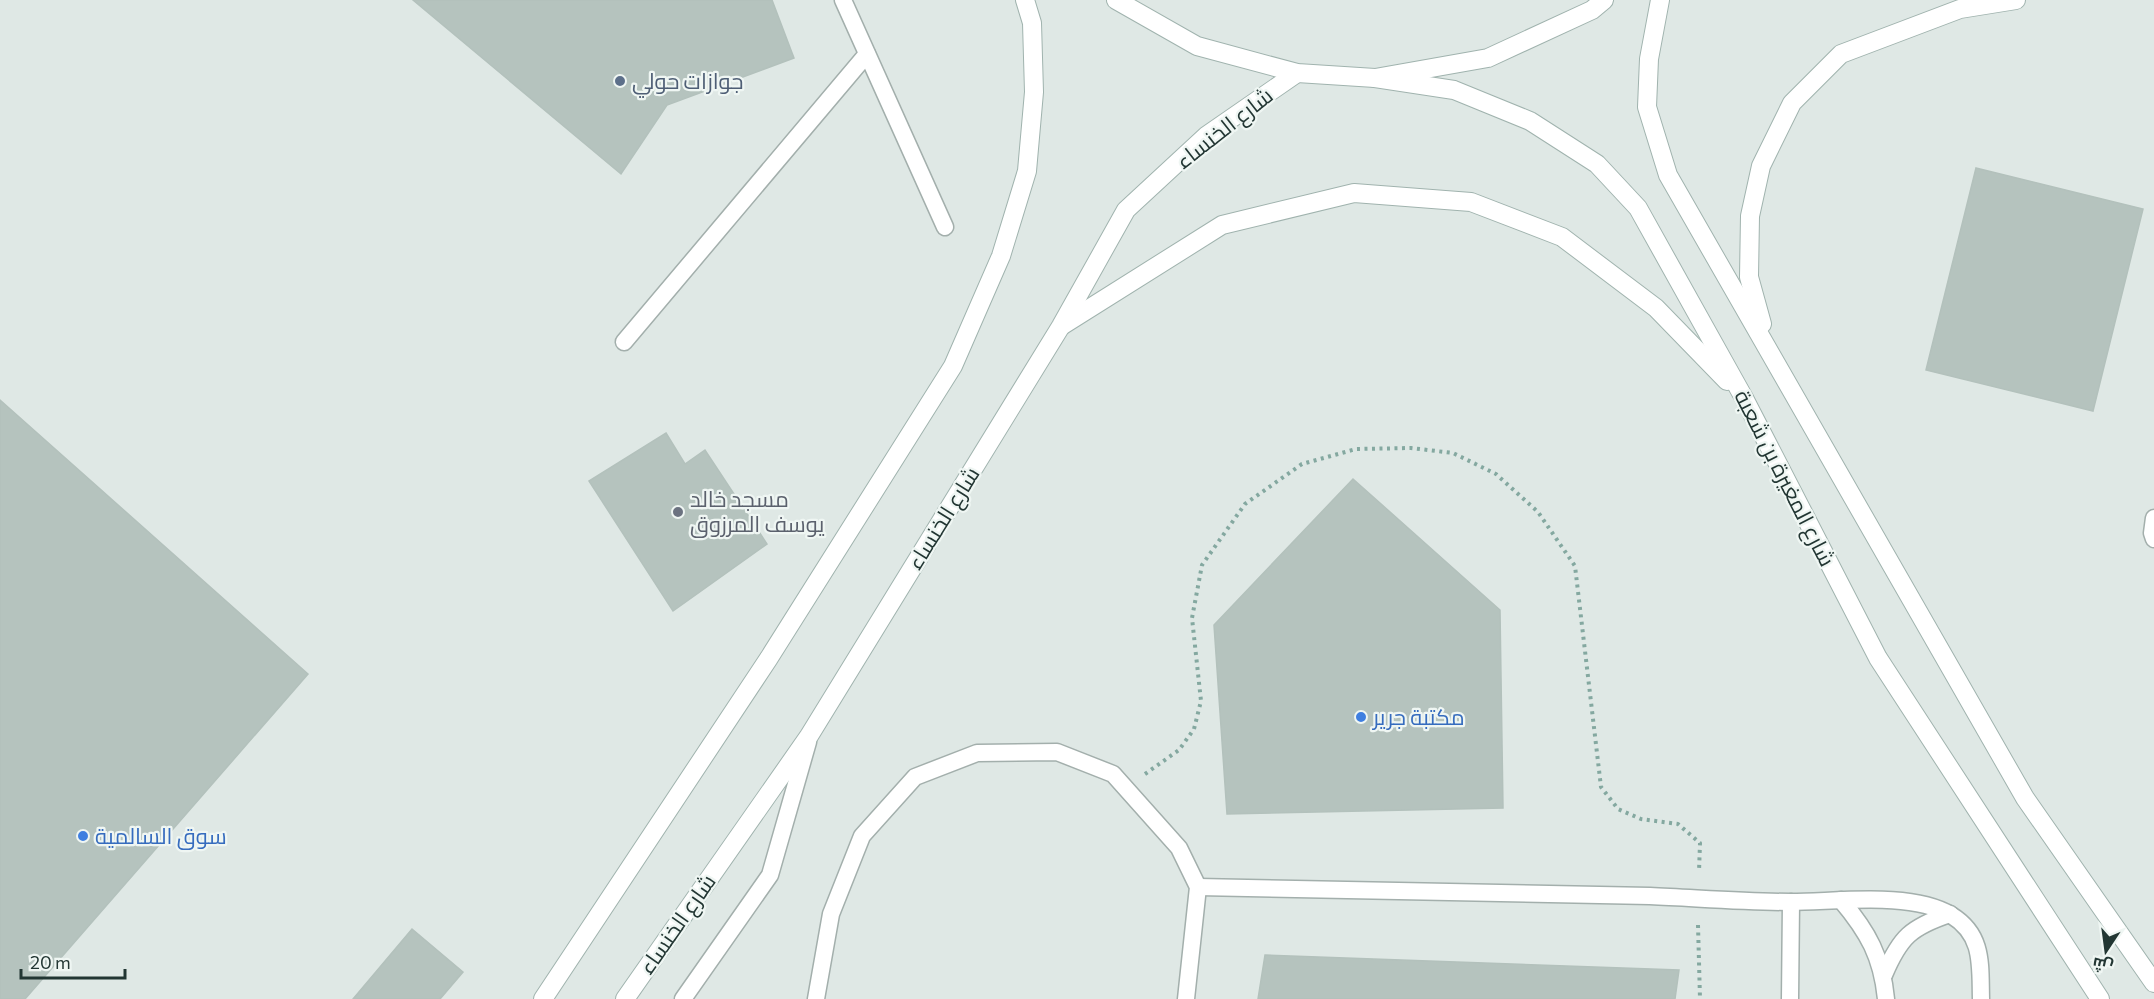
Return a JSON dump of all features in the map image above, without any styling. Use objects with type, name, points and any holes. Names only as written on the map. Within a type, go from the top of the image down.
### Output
[{"type":"main road","points":[[543,999],[769,658],[953,366],[1001,256],[1027,171],[1034,92],[1032,23],[1025,0]]},
{"type":"main road","points":[[1116,0],[1197,46],[1297,73],[1375,78],[1488,58],[1592,10],[1604,0]]},
{"type":"main road","name":"شارع المغيرة بن شعبة","points":[[1660,0],[1649,59],[1647,107],[1668,175],[2025,798],[2154,983]]},
{"type":"main road","points":[[1770,352],[1749,277],[1750,216],[1761,166],[1792,103],[1841,54],[1960,9],[2016,0]]},
{"type":"main road","name":"شارع الخنساء","points":[[625,999],[809,736],[1061,326],[1126,210],[1206,136],[1297,73]]},
{"type":"main road","name":"شارع المغيرة بن شعبة","points":[[1375,78],[1454,90],[1530,121],[1597,164],[1638,208],[1744,398],[1878,658],[2100,999]]},
{"type":"main road","points":[[1061,326],[1222,225],[1354,193],[1471,202],[1562,237],[1656,308],[1744,398]]},
{"type":"lane","points":[[843,0],[945,227]]},
{"type":"lane","points":[[624,342],[867,54]]},
{"type":"lane","points":[[2154,518],[2154,539]]},
{"type":"lane","points":[[683,999],[770,875],[809,736]]},
{"type":"lane","points":[[816,999],[831,914],[862,836],[915,777],[976,753],[1057,752],[1113,774],[1179,848],[1198,887],[1186,999]]},
{"type":"lane","points":[[1198,887],[1698,897],[1791,902],[1841,900],[1911,902],[1950,914],[1965,925],[1974,937],[1980,957],[1981,999]]},
{"type":"lane","points":[[1841,900],[1867,935],[1884,975],[1886,999]]},
{"type":"lane","points":[[1791,902],[1791,999]]},
{"type":"lane","points":[[1884,975],[1892,955],[1905,936],[1927,922],[1950,914]]},
{"type":"path","points":[[1125,788],[1179,750],[1194,729],[1200,701],[1192,618],[1202,565],[1245,504],[1302,464],[1356,449],[1411,448],[1453,453],[1496,474],[1538,512],[1575,566],[1601,787],[1618,809],[1641,819],[1678,824],[1700,843],[1698,897],[1700,999]]},
{"type":"building","name":"جوازات حولي","points":[[413,0],[772,0],[794,58],[667,105],[621,174]]},
{"type":"building","points":[[1976,168],[2143,209],[2093,411],[1926,370]]},
{"type":"building","name":"سوق السالمية","points":[[0,400],[308,674],[25,999],[0,999]]},
{"type":"building","name":"مسجد خالد يوسف المرزوق","points":[[666,433],[685,464],[705,450],[767,544],[673,611],[589,481]]},
{"type":"building","name":"مكتبة جرير","points":[[1353,479],[1500,610],[1503,808],[1227,814],[1214,625]]},
{"type":"building","points":[[412,929],[463,972],[440,999],[353,999]]},
{"type":"building","points":[[1265,955],[1679,970],[1675,999],[1258,999]]},
{"type":"place","name":"جوازات حولي","points":[[620,81]]},
{"type":"place","name":"مسجد خالد يوسف المرزوق","points":[[678,512]]},
{"type":"place","name":"مكتبة جرير","points":[[1361,717]]},
{"type":"place","name":"سوق السالمية","points":[[83,836]]}]
